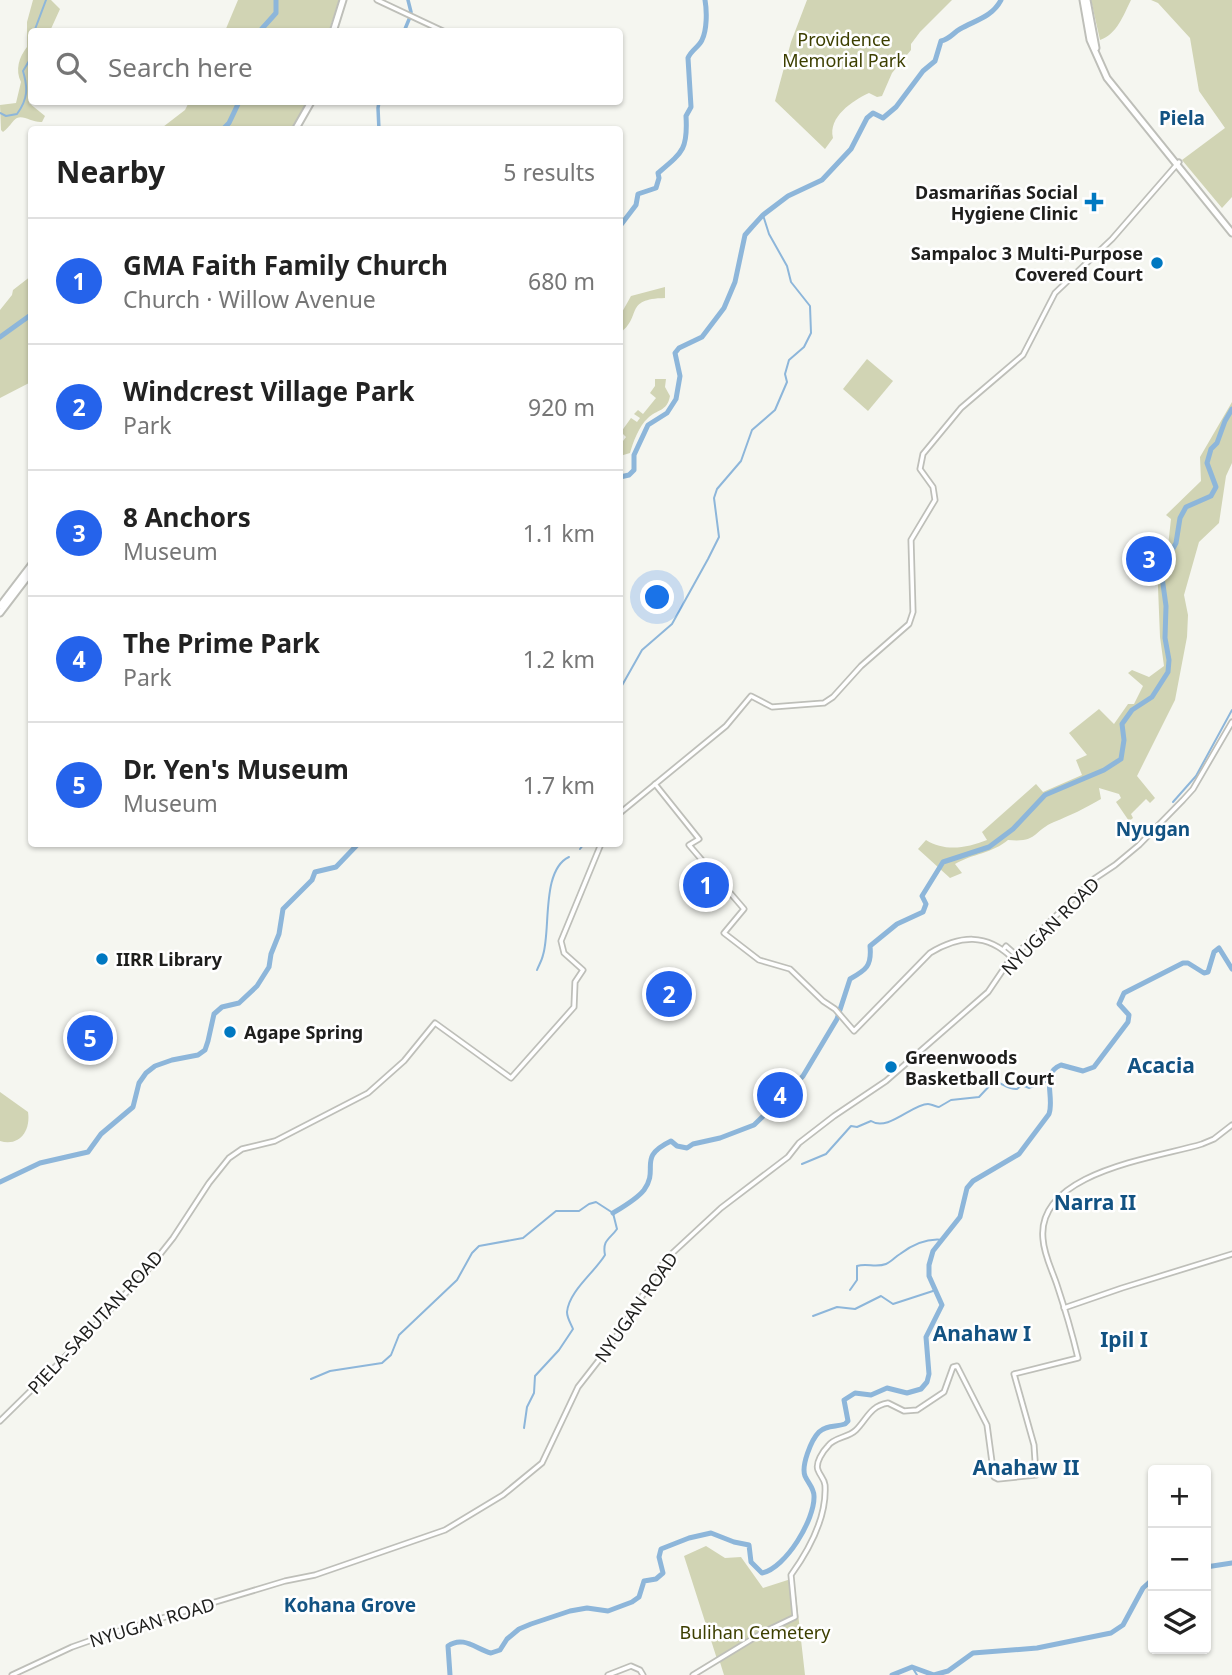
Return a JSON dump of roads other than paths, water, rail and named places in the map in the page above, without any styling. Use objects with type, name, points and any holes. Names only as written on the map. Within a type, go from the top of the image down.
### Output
[{"type":"main road","points":[[335,28],[344,0]]},
{"type":"main road","points":[[1085,0],[1096,48],[1116,86],[1232,233]]},
{"type":"main road","points":[[299,126],[311,105]]},
{"type":"main road","points":[[1177,164],[1232,228]]},
{"type":"main road","points":[[0,606],[28,569]]},
{"type":"main road","points":[[0,612],[28,576]]},
{"type":"street","points":[[377,0],[436,28]]},
{"type":"street","points":[[623,811],[736,716],[751,696],[772,707],[824,704],[909,624],[913,611],[911,540],[935,500],[933,488],[920,469],[923,454],[966,403],[1023,355],[1055,293],[1112,239],[1177,164]]},
{"type":"street","name":"NYUGAN ROAD","points":[[12,1675],[72,1647],[109,1634],[285,1581],[315,1575],[445,1530],[503,1495],[542,1463],[578,1387],[610,1346],[668,1258],[721,1208],[788,1157],[799,1143],[847,1106],[886,1081],[966,1013],[988,992],[1014,957],[1091,881],[1139,845],[1183,800],[1203,773],[1232,722]]},
{"type":"street","points":[[655,784],[692,827],[699,839],[689,845],[740,910],[723,933],[759,960],[790,969],[855,1031],[930,953],[944,944],[972,937],[993,943],[1014,957]]},
{"type":"street","name":"PIELA-SABUTAN ROAD","points":[[0,1421],[146,1272],[173,1238],[209,1183],[235,1152],[275,1141],[368,1093],[404,1061],[435,1023],[511,1078],[574,1007],[575,982],[583,970],[564,953],[561,941],[600,847]]},
{"type":"street","points":[[693,1675],[762,1633],[795,1617],[791,1575],[802,1561],[818,1527],[825,1485],[817,1469],[819,1460],[831,1442],[856,1431],[866,1415],[879,1405],[888,1403],[904,1411],[917,1409],[944,1392],[953,1367],[957,1366],[987,1424],[994,1477],[998,1479],[1036,1475],[1034,1445],[1014,1374],[1078,1358],[1042,1239],[1044,1222],[1056,1201],[1072,1185],[1096,1172],[1202,1144],[1214,1139],[1232,1125]]},
{"type":"street","points":[[1064,1308],[1122,1287],[1232,1254]]},
{"type":"street","points":[[608,1675],[631,1666],[640,1670],[643,1675]]},
{"type":"waterway","points":[[36,28],[46,0]]},
{"type":"waterway","points":[[263,28],[276,13],[276,0]]},
{"type":"waterway","points":[[408,0],[411,12]]},
{"type":"waterway","points":[[623,222],[636,205],[638,194],[656,188],[658,173],[673,160],[685,143],[686,116],[691,107],[688,58],[704,36],[705,0]]},
{"type":"waterway","points":[[623,476],[634,470],[634,455],[648,425],[667,413],[676,399],[680,376],[675,353],[679,348],[702,337],[724,308],[735,282],[745,235],[763,215],[788,196],[822,180],[851,149],[867,118],[873,113],[883,118],[896,107],[923,71],[935,61],[941,41],[988,14],[1001,0]]},
{"type":"waterway","points":[[405,28],[410,17]]},
{"type":"waterway","points":[[0,113],[6,116],[17,114],[21,109],[26,93],[23,71],[28,63]]},
{"type":"waterway","points":[[226,126],[238,105]]},
{"type":"waterway","points":[[378,105],[379,126]]},
{"type":"waterway","points":[[623,684],[642,650],[672,624],[708,559],[719,537],[714,498],[717,489],[741,461],[752,430],[775,410],[787,382],[785,374],[789,360],[804,347],[811,333],[810,306],[791,282],[787,266],[769,234],[763,215]]},
{"type":"waterway","points":[[0,337],[28,317]]},
{"type":"waterway","points":[[789,1091],[803,1076],[837,1019],[850,979],[867,967],[870,946],[897,924],[923,912],[926,904],[922,896],[943,862],[989,847],[1013,829],[1045,795],[1104,770],[1121,759],[1124,740],[1122,724],[1132,710],[1152,697],[1168,672],[1166,606],[1162,577],[1164,565],[1176,543],[1180,518],[1186,507],[1211,496],[1216,487],[1207,463],[1211,449],[1217,443],[1232,409]]},
{"type":"waterway","points":[[1173,802],[1196,776],[1232,710]]},
{"type":"waterway","points":[[0,1182],[40,1163],[88,1152],[101,1134],[133,1107],[139,1083],[146,1073],[155,1066],[198,1055],[205,1050],[214,1014],[222,1007],[239,1003],[257,986],[269,967],[283,909],[312,880],[315,872],[336,867],[355,847]]},
{"type":"waterway","points":[[537,970],[543,957],[548,902],[554,874],[560,864],[569,857]]},
{"type":"waterway","points":[[450,1675],[448,1646],[454,1643],[464,1642],[491,1653],[500,1650],[507,1639],[519,1629],[531,1624],[570,1611],[587,1608],[608,1611],[632,1602],[639,1597],[644,1581],[656,1579],[663,1573],[659,1557],[661,1549],[689,1538],[711,1533],[749,1545],[751,1562],[762,1573],[780,1562],[797,1541],[813,1506],[814,1493],[804,1472],[810,1447],[822,1430],[848,1421],[844,1400],[855,1393],[871,1395],[887,1388],[907,1393],[921,1389],[927,1382],[929,1374],[926,1337],[942,1305],[929,1276],[933,1251],[960,1217],[967,1188],[973,1181],[1019,1154],[1049,1114],[1051,1074],[1061,1065],[1083,1071],[1094,1067],[1128,1022],[1129,1015],[1119,1004],[1124,993],[1183,963],[1188,963],[1204,973],[1208,972],[1214,952],[1219,948],[1232,969]]},
{"type":"waterway","points":[[802,1164],[826,1154],[851,1126],[857,1127],[871,1121],[885,1123],[922,1105],[939,1107],[951,1100],[979,1097],[994,1081],[1014,1089],[1022,1085],[1029,1088],[1049,1082]]},
{"type":"waterway","points":[[613,1213],[644,1190],[650,1175],[651,1158],[660,1147],[671,1141],[677,1146],[687,1148],[754,1125],[783,1097]]},
{"type":"waterway","points":[[311,1379],[330,1371],[382,1363],[391,1355],[399,1335],[457,1280],[479,1246],[523,1238],[556,1211],[579,1211],[596,1202],[613,1213],[617,1229],[606,1243],[605,1255],[572,1297],[567,1314],[573,1329],[559,1350],[535,1376],[534,1393],[527,1407],[524,1428]]},
{"type":"waterway","points":[[850,1290],[857,1280],[857,1266],[886,1264],[915,1245],[943,1240]]},
{"type":"waterway","points":[[813,1316],[837,1307],[855,1309],[881,1296],[893,1304],[936,1290]]},
{"type":"waterway","points":[[1211,1566],[1232,1563]]},
{"type":"waterway","points":[[892,1675],[912,1667],[934,1675],[948,1671],[973,1653],[1037,1648],[1111,1633],[1123,1625],[1148,1584]]},
{"type":"waterway","points":[[912,1667],[917,1675]]},
{"type":"place","name":"Dasmariñas Social Hygiene Clinic","points":[[1094,202]]},
{"type":"place","name":"Sampaloc 3 Multi-Purpose Covered Court","points":[[1157,263]]},
{"type":"place","name":"8 Anchors","points":[[1149,559]]},
{"type":"place","name":"GMA Faith Family Church","points":[[706,885]]},
{"type":"place","name":"IIRR Library","points":[[102,959]]},
{"type":"place","name":"Windcrest Village Park","points":[[669,994]]},
{"type":"place","name":"Agape Spring","points":[[230,1032]]},
{"type":"place","name":"Dr. Yen's Museum","points":[[90,1038]]},
{"type":"place","name":"Greenwoods Basketball Court","points":[[891,1067]]},
{"type":"place","name":"The Prime Park","points":[[780,1095]]},
{"type":"district","name":"Piela","points":[[1182,118]]},
{"type":"district","name":"Nyugan","points":[[1153,829]]},
{"type":"district","name":"Acacia","points":[[1161,1065]]},
{"type":"district","name":"Narra II","points":[[1095,1202]]},
{"type":"district","name":"Anahaw I","points":[[982,1333]]},
{"type":"district","name":"Ipil I","points":[[1124,1339]]},
{"type":"district","name":"Anahaw II","points":[[1026,1467]]},
{"type":"district","name":"Kohana Grove","points":[[350,1605]]},
{"type":"park label","name":"Providence Memorial Park","points":[[844,49]]},
{"type":"park label","name":"Bulihan Cemetery","points":[[755,1632]]}]
